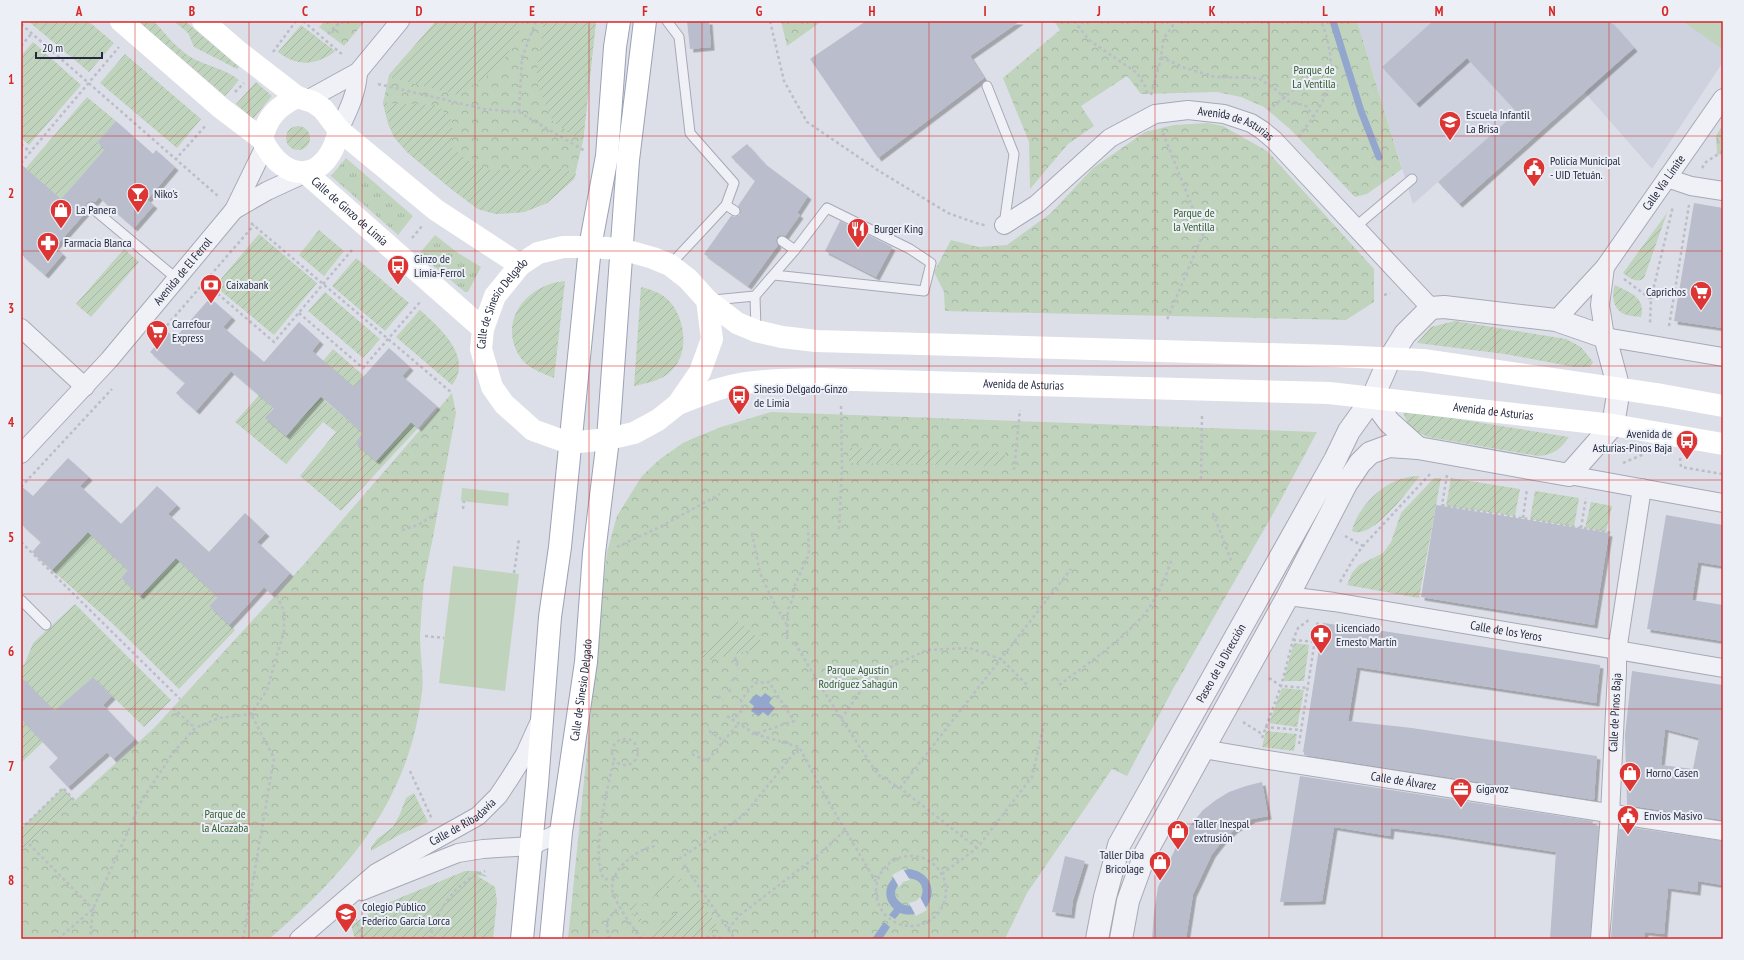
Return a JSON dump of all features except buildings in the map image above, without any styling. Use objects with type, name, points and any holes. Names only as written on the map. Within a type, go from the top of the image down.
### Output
[{"type":"main road","points":[[203,21],[239,52],[302,99],[323,109],[339,130],[440,213],[520,265]]},
{"type":"main road","points":[[522,939],[543,713],[550,617],[560,547],[590,247],[607,156],[615,47],[619,21]]},
{"type":"main road","name":"Calle de Sinesio Delgado","points":[[551,939],[561,832],[586,662],[594,553],[608,439],[628,160],[645,21]]},
{"type":"main road","points":[[127,26],[221,108],[263,142],[271,155],[280,165],[293,172],[306,173],[316,168],[332,152],[339,130]]},
{"type":"main road","points":[[263,142],[264,126],[274,112],[285,103],[302,99]]},
{"type":"main road","name":"Calle de Ginzo de Limia","points":[[306,173],[415,267],[483,329]]},
{"type":"main road","name":"Calle de Sinesio Delgado","points":[[563,247],[621,249],[653,258],[670,265],[688,278],[707,300],[712,339],[700,372],[678,404],[658,420],[634,433],[608,439],[570,443],[533,430],[504,404],[492,387],[486,367],[481,349],[483,329],[495,296],[520,265],[538,253],[563,247]]},
{"type":"main road","points":[[707,300],[737,323],[756,331],[782,337],[816,341],[1423,360],[1723,406]]},
{"type":"main road","name":"Avenida de Asturias","points":[[678,404],[708,392],[740,384],[772,381],[819,380],[1329,393],[1613,425],[1723,444]]},
{"type":"street","points":[[302,99],[358,72],[400,21]]},
{"type":"street","points":[[339,130],[350,106],[357,85],[358,72]]},
{"type":"street","name":"Calle Vía Límite","points":[[1605,337],[1600,305],[1612,271],[1667,178],[1723,98]]},
{"type":"street","name":"Avenida de Asturias","points":[[1004,225],[1037,204],[1110,138],[1155,114],[1188,110],[1224,114],[1251,123],[1262,130],[1285,152],[1354,228],[1431,308]]},
{"type":"street","name":"Avenida de El Ferrol","points":[[21,454],[109,360],[234,210],[263,142]]},
{"type":"street","name":"Avenida de El Ferrol","points":[[234,210],[267,191],[306,173]]},
{"type":"street","points":[[1667,178],[1691,186],[1723,191]]},
{"type":"street","name":"Calle Vía Límite","points":[[1556,320],[1612,271]]},
{"type":"street","points":[[1723,357],[1605,337],[1556,320],[1452,308],[1431,308],[1405,334],[1390,358],[1372,399],[1389,422],[1418,448],[1723,503]]},
{"type":"street","points":[[21,328],[85,386]]},
{"type":"street","points":[[1569,475],[1613,425],[1619,389],[1605,337]]},
{"type":"street","name":"Paseo de la Dirección","points":[[1097,939],[1105,896],[1120,845],[1331,467],[1349,431],[1372,399]]},
{"type":"street","name":"Paseo de la Dirección","points":[[1121,939],[1128,901],[1145,854],[1288,596],[1346,484],[1360,463],[1370,453],[1389,446],[1418,448]]},
{"type":"street","name":"Calle de Pinos Baja","points":[[1600,939],[1610,814],[1617,651],[1642,488]]},
{"type":"street","name":"Calle de los Yeros","points":[[1288,596],[1723,668]]},
{"type":"street","name":"Calle de Ribadavia","points":[[299,939],[376,873],[478,816],[498,796],[510,778],[525,754],[543,713]]},
{"type":"street","name":"Calle de Álvarez","points":[[1203,749],[1723,831]]},
{"type":"street","name":"Calle de Ribadavia","points":[[347,897],[458,853],[483,849],[531,846],[561,832]]},
{"type":"lane","points":[[667,21],[679,37],[690,133],[734,183],[726,205],[670,265]]},
{"type":"lane","points":[[987,86],[1014,154],[1004,225]]},
{"type":"lane","points":[[1354,228],[1412,179]]},
{"type":"lane","points":[[726,205],[734,211]]},
{"type":"lane","points":[[91,207],[177,279]]},
{"type":"lane","points":[[707,300],[755,296],[796,250],[827,208],[910,249],[931,263],[924,291],[774,275]]},
{"type":"lane","points":[[782,241],[796,250]]},
{"type":"lane","points":[[755,296],[756,331]]},
{"type":"lane","points":[[21,600],[46,625]]},
{"type":"path","points":[[270,55],[296,21]]},
{"type":"path","points":[[303,21],[344,56]]},
{"type":"path","points":[[328,34],[341,21]]},
{"type":"path","points":[[519,112],[522,58],[536,21]]},
{"type":"path","points":[[770,21],[784,81],[807,122],[879,171],[948,213],[979,224],[1004,225]]},
{"type":"path","points":[[1074,21],[1089,40],[1137,73],[1145,86],[1149,100],[1161,57],[1164,38],[1176,21]]},
{"type":"path","points":[[1285,152],[1294,144],[1322,103],[1331,74],[1330,48],[1323,26],[1319,21]]},
{"type":"path","points":[[21,163],[127,26]]},
{"type":"path","points":[[21,46],[32,33]]},
{"type":"path","points":[[1161,57],[1185,68],[1216,77],[1258,78],[1274,88],[1288,101],[1306,106],[1313,116]]},
{"type":"path","points":[[1265,114],[1284,96],[1331,63]]},
{"type":"path","points":[[230,98],[246,80]]},
{"type":"path","points":[[378,84],[484,109],[519,112],[583,151]]},
{"type":"path","points":[[1155,114],[1203,234],[1166,322]]},
{"type":"path","points":[[175,160],[210,120]]},
{"type":"path","points":[[21,144],[30,152]]},
{"type":"path","points":[[1717,154],[1723,151]]},
{"type":"path","points":[[1669,326],[1690,199]]},
{"type":"path","points":[[1650,323],[1651,299],[1675,200]]},
{"type":"path","points":[[408,242],[424,224]]},
{"type":"path","points":[[204,282],[274,342],[352,250]]},
{"type":"path","points":[[1612,271],[1651,299]]},
{"type":"path","points":[[299,313],[363,368],[420,302]]},
{"type":"path","points":[[839,529],[842,467],[841,405]]},
{"type":"path","points":[[1014,470],[1020,410]]},
{"type":"path","points":[[1201,479],[1202,415]]},
{"type":"path","points":[[1620,465],[1644,454],[1651,454]]},
{"type":"path","points":[[1672,457],[1680,457],[1681,467],[1723,474]]},
{"type":"path","points":[[1338,585],[1363,546],[1431,472]]},
{"type":"path","points":[[1447,475],[1442,504],[1612,533]]},
{"type":"path","points":[[1522,518],[1528,487]]},
{"type":"path","points":[[614,549],[660,527],[720,494]]},
{"type":"path","points":[[1581,528],[1587,495]]},
{"type":"path","points":[[463,509],[464,501]]},
{"type":"path","points":[[402,530],[418,525],[437,513]]},
{"type":"path","points":[[1212,513],[1232,564]]},
{"type":"path","points":[[787,639],[788,609],[793,598],[794,587],[809,554],[808,529]]},
{"type":"path","points":[[752,533],[760,573],[772,599],[787,625]]},
{"type":"path","points":[[1345,536],[1363,546]]},
{"type":"path","points":[[514,573],[519,539]]},
{"type":"path","points":[[21,542],[180,699]]},
{"type":"path","points":[[1059,685],[1115,642],[1142,618],[1157,596],[1172,558]]},
{"type":"path","points":[[900,788],[1071,569]]},
{"type":"path","points":[[90,939],[93,909],[142,800],[173,753],[195,728],[219,718],[251,714],[267,690],[284,630],[284,611],[276,594]]},
{"type":"path","points":[[1243,722],[1262,734],[1281,686],[1293,640],[1298,628],[1313,617]]},
{"type":"path","points":[[1298,748],[1318,618]]},
{"type":"path","points":[[425,636],[444,638]]},
{"type":"path","points":[[1293,640],[1315,642]]},
{"type":"path","points":[[795,643],[841,719],[878,775],[900,788],[977,848]]},
{"type":"path","points":[[841,719],[863,688],[890,667],[927,650],[969,648],[1001,658],[1027,685]]},
{"type":"path","points":[[735,657],[738,669]]},
{"type":"path","points":[[1263,674],[1281,686],[1308,688]]},
{"type":"path","points":[[733,680],[737,675]]},
{"type":"path","points":[[732,721],[743,709],[741,700],[755,683],[769,682],[794,721],[755,734]]},
{"type":"path","points":[[729,692],[731,688]]},
{"type":"path","points":[[718,696],[723,700]]},
{"type":"path","points":[[173,708],[195,728]]},
{"type":"path","points":[[243,939],[274,758],[251,714]]},
{"type":"path","points":[[727,716],[732,721],[755,734],[799,747],[845,830],[877,882]]},
{"type":"path","points":[[692,754],[707,761],[738,724]]},
{"type":"path","points":[[942,874],[977,848],[1032,777],[1044,724]]},
{"type":"path","points":[[1265,727],[1301,730]]},
{"type":"path","points":[[710,732],[724,741]]},
{"type":"path","points":[[614,760],[625,766],[636,760],[638,748],[635,743],[625,738],[615,742],[611,754],[614,760],[605,800],[599,847],[601,874],[604,879],[614,879]]},
{"type":"path","points":[[680,859],[744,815],[799,747]]},
{"type":"path","points":[[410,771],[433,820]]},
{"type":"path","points":[[21,829],[63,788],[75,801]]},
{"type":"path","points":[[728,928],[740,915],[822,852],[845,830]]},
{"type":"path","points":[[28,844],[93,909]]},
{"type":"path","points":[[641,939],[620,907],[612,889],[614,879],[623,864],[632,856],[656,846]]},
{"type":"path","points":[[903,856],[915,856],[926,859],[936,865],[942,874],[946,885],[946,898],[942,908],[934,918],[924,924],[912,926],[901,925],[890,919],[881,911],[876,900],[875,889],[884,868],[893,860],[903,856]]},
{"type":"path","points":[[684,865],[735,939]]},
{"type":"path","points":[[430,939],[439,914],[456,890],[475,874],[490,869]]},
{"type":"path","points":[[609,939],[607,921],[620,907]]},
{"type":"path","points":[[58,939],[93,909]]},
{"type":"path","points":[[357,922],[363,939]]},
{"type":"path","points":[[701,939],[713,936],[725,939]]},
{"type":"shaded area","points":[[1357,21],[1723,21],[1723,62],[1652,169],[1565,70],[1413,204]]},
{"type":"green space","points":[[28,21],[88,21],[114,43],[89,72]]},
{"type":"green space","points":[[138,21],[154,21],[172,42],[188,55],[200,62],[229,73],[239,80],[225,96]]},
{"type":"green space","points":[[174,21],[185,21],[239,67],[237,69],[194,47],[188,33]]},
{"type":"green space","points":[[325,21],[365,21],[344,46],[319,27]]},
{"type":"green space","points":[[436,21],[596,21],[583,141],[574,179],[547,203],[524,212],[496,214],[478,209],[407,152],[394,137],[388,124],[383,103],[389,75]]},
{"type":"green space","points":[[436,21],[523,21],[516,39],[500,67],[458,95],[392,78],[389,75]]},
{"type":"green space","points":[[544,21],[596,21],[583,141],[553,122],[538,87],[537,70]]},
{"type":"green space","points":[[781,21],[822,21],[787,46]]},
{"type":"green space","name":"Parque de La Ventilla","points":[[1054,21],[1357,21],[1402,169],[1367,194],[1355,197],[1290,129],[1264,107],[1241,97],[1217,92],[1141,94],[1127,76],[1081,106],[1094,126],[1068,144],[1030,189],[1029,142],[1003,78],[1060,30]]},
{"type":"green space","points":[[1682,21],[1723,21],[1723,45],[1721,48]]},
{"type":"green space","points":[[301,25],[335,51],[319,60],[305,63],[292,60],[278,52]]},
{"type":"green space","points":[[33,42],[81,85],[29,145],[21,138],[21,56]]},
{"type":"green space","points":[[125,54],[201,119],[177,148],[100,83]]},
{"type":"green space","points":[[256,82],[272,96],[253,119],[236,104]]},
{"type":"green space","points":[[87,97],[116,121],[97,142],[105,149],[61,199],[26,168]]},
{"type":"green space","points":[[383,103],[438,105],[452,121],[452,148],[470,162],[490,170],[563,169],[576,173],[574,179],[547,203],[524,212],[496,214],[478,209],[407,152],[394,137]]},
{"type":"green space","name":"Parque de la Ventilla","points":[[1208,123],[1223,126],[1267,151],[1374,269],[1374,302],[1346,320],[945,311],[944,292],[934,272],[951,240],[978,247],[1007,245],[1051,213],[1093,168],[1145,132],[1174,125]]},
{"type":"green space","points":[[1723,124],[1723,155],[1717,154],[1716,136]]},
{"type":"green space","points":[[298,126],[307,129],[310,138],[307,147],[298,150],[289,147],[286,138],[289,129]]},
{"type":"green space","points":[[346,158],[413,216],[398,235],[331,176]]},
{"type":"green space","points":[[1667,213],[1644,278],[1641,280],[1636,280],[1623,273]]},
{"type":"green space","points":[[319,230],[344,251],[324,276],[299,255]]},
{"type":"green space","points":[[259,234],[317,283],[274,335],[215,286]]},
{"type":"green space","points":[[435,235],[458,253],[481,267],[468,292],[465,292],[419,254]]},
{"type":"green space","points":[[124,249],[139,262],[91,317],[76,304]]},
{"type":"green space","points":[[356,258],[409,303],[385,331],[332,286]]},
{"type":"green space","points":[[565,281],[554,378],[535,370],[523,361],[514,344],[512,330],[514,318],[528,297],[539,289],[551,284]]},
{"type":"green space","points":[[1615,285],[1636,296],[1641,305],[1641,317],[1624,314],[1617,309],[1613,297]]},
{"type":"green space","points":[[641,287],[660,294],[672,305],[678,314],[681,323],[683,344],[677,363],[671,371],[654,381],[634,386]]},
{"type":"green space","points":[[325,292],[380,339],[363,358],[308,311]]},
{"type":"green space","points":[[420,310],[444,334],[457,353],[459,364],[458,374],[452,385],[396,337]]},
{"type":"green space","points":[[1455,321],[1566,339],[1581,347],[1593,362],[1590,367],[1574,367],[1505,354],[1417,343],[1431,327]]},
{"type":"green space","points":[[333,349],[364,376],[354,388],[323,361]]},
{"type":"green space","name":"Parque de la Alcazaba","points":[[452,393],[456,413],[424,582],[420,637],[422,691],[415,730],[404,766],[389,799],[371,830],[349,859],[325,887],[269,939],[21,939],[21,850],[155,727],[305,563]]},
{"type":"green space","points":[[259,395],[273,408],[266,418],[286,436],[320,397],[363,433],[355,443],[376,461],[411,422],[418,428],[341,511],[300,476],[336,432],[323,422],[286,464],[235,422]]},
{"type":"green space","points":[[1402,410],[1569,437],[1556,451],[1538,456],[1428,437],[1410,429]]},
{"type":"green space","name":"Parque Agustín Rodríguez Sahagún","points":[[771,412],[1317,432],[1278,505],[1173,689],[1127,776],[1112,769],[1027,893],[1005,939],[568,939],[607,552],[617,516],[642,476],[660,459],[683,443],[721,427]]},
{"type":"green space","points":[[850,448],[1005,452],[1004,466],[849,463]]},
{"type":"green space","points":[[1420,476],[1379,522],[1369,529],[1360,532],[1352,531],[1358,515],[1370,499],[1377,493],[1393,482]]},
{"type":"green space","points":[[1434,478],[1441,478],[1419,598],[1347,585],[1352,573],[1359,565],[1383,553],[1391,542],[1401,513]]},
{"type":"green space","points":[[1451,478],[1520,489],[1515,516],[1446,506]]},
{"type":"green space","points":[[462,488],[509,493],[508,506],[461,501]]},
{"type":"green space","points":[[1535,491],[1579,498],[1574,527],[1530,519]]},
{"type":"green space","points":[[1591,502],[1612,506],[1606,532],[1585,528]]},
{"type":"green space","points":[[88,532],[128,570],[121,578],[140,596],[176,558],[218,597],[209,606],[235,630],[179,689],[113,624],[52,570]]},
{"type":"green space","points":[[453,566],[519,574],[505,691],[439,683]]},
{"type":"green space","points":[[75,604],[171,700],[144,727],[93,677],[54,711],[21,677],[21,667],[25,663],[33,643]]},
{"type":"green space","points":[[740,622],[762,641],[756,649],[705,661],[703,656],[717,636],[731,624]]},
{"type":"green space","points":[[1294,643],[1309,645],[1304,681],[1283,681]]},
{"type":"green space","points":[[1282,688],[1304,690],[1297,727],[1269,723]]},
{"type":"green space","points":[[21,719],[43,742],[21,763]]},
{"type":"green space","points":[[1266,731],[1297,734],[1294,751],[1262,747]]},
{"type":"green space","points":[[63,788],[75,801],[21,850],[21,829]]},
{"type":"green space","points":[[414,793],[428,822],[399,835],[371,851],[371,847],[377,839],[393,827],[406,798]]},
{"type":"green space","points":[[465,871],[478,871],[488,877],[476,875],[495,887],[497,901],[493,939],[355,939],[351,925],[385,904]]},
{"type":"green space","points":[[677,874],[688,890],[685,892],[676,880],[635,910],[643,922],[640,924],[629,909]]},
{"type":"green space","points":[[698,898],[717,925],[698,939],[647,939],[644,936]]},
{"type":"water","points":[[765,693],[772,698],[769,703],[775,708],[768,716],[763,712],[759,716],[751,711],[754,706],[749,702],[756,694],[761,697]]},
{"type":"water","points":[[909,869],[921,873],[928,880],[931,888],[931,897],[928,905],[921,911],[912,914],[900,913],[895,919],[889,915],[894,909],[889,903],[887,891],[888,885],[902,871]],"holes":[[[907,878],[916,880],[921,884],[923,890],[922,896],[918,901],[914,905],[908,906],[897,900],[895,893],[900,883]]]},
{"type":"water","points":[[884,922],[890,927],[882,939],[872,939]]},
{"type":"pier","points":[[903,869],[910,880],[903,882],[899,887],[892,875]]},
{"type":"pier","points":[[920,897],[927,910],[916,916],[909,903],[916,901]]},
{"type":"waterway","points":[[1333,21],[1361,111],[1379,157]]},
{"type":"place","name":"Escuela Infantil La Brisa","points":[[1450,142]]},
{"type":"place","name":"Policía Municipal - UID Tetuán.","points":[[1534,188]]},
{"type":"place","name":"Niko's","points":[[138,214]]},
{"type":"place","name":"La Panera","points":[[61,230]]},
{"type":"place","name":"Burger King","points":[[858,248]]},
{"type":"place","name":"Farmacia Blanca","points":[[48,262]]},
{"type":"place","name":"Ginzo de Limia-Ferrol","points":[[398,286]]},
{"type":"place","name":"Caixabank","points":[[211,304]]},
{"type":"place","name":"Caprichos","points":[[1701,312]]},
{"type":"place","name":"Carrefour Express","points":[[157,350]]},
{"type":"place","name":"Sinesio Delgado-Ginzo de Limia","points":[[739,416]]},
{"type":"place","name":"Avenida de Asturias-Pinos Baja","points":[[1687,460]]},
{"type":"place","name":"Licenciado Ernesto Martín","points":[[1321,654]]},
{"type":"place","name":"Horno Casen","points":[[1630,792]]},
{"type":"place","name":"Gigavoz","points":[[1461,808]]},
{"type":"place","name":"Envíos Masivo","points":[[1628,836]]},
{"type":"place","name":"Taller Inespal extrusión","points":[[1178,850]]},
{"type":"place","name":"Taller Diba Bricolage","points":[[1160,882]]},
{"type":"place","name":"Colegio Público Federico García Lorca","points":[[346,934]]}]
